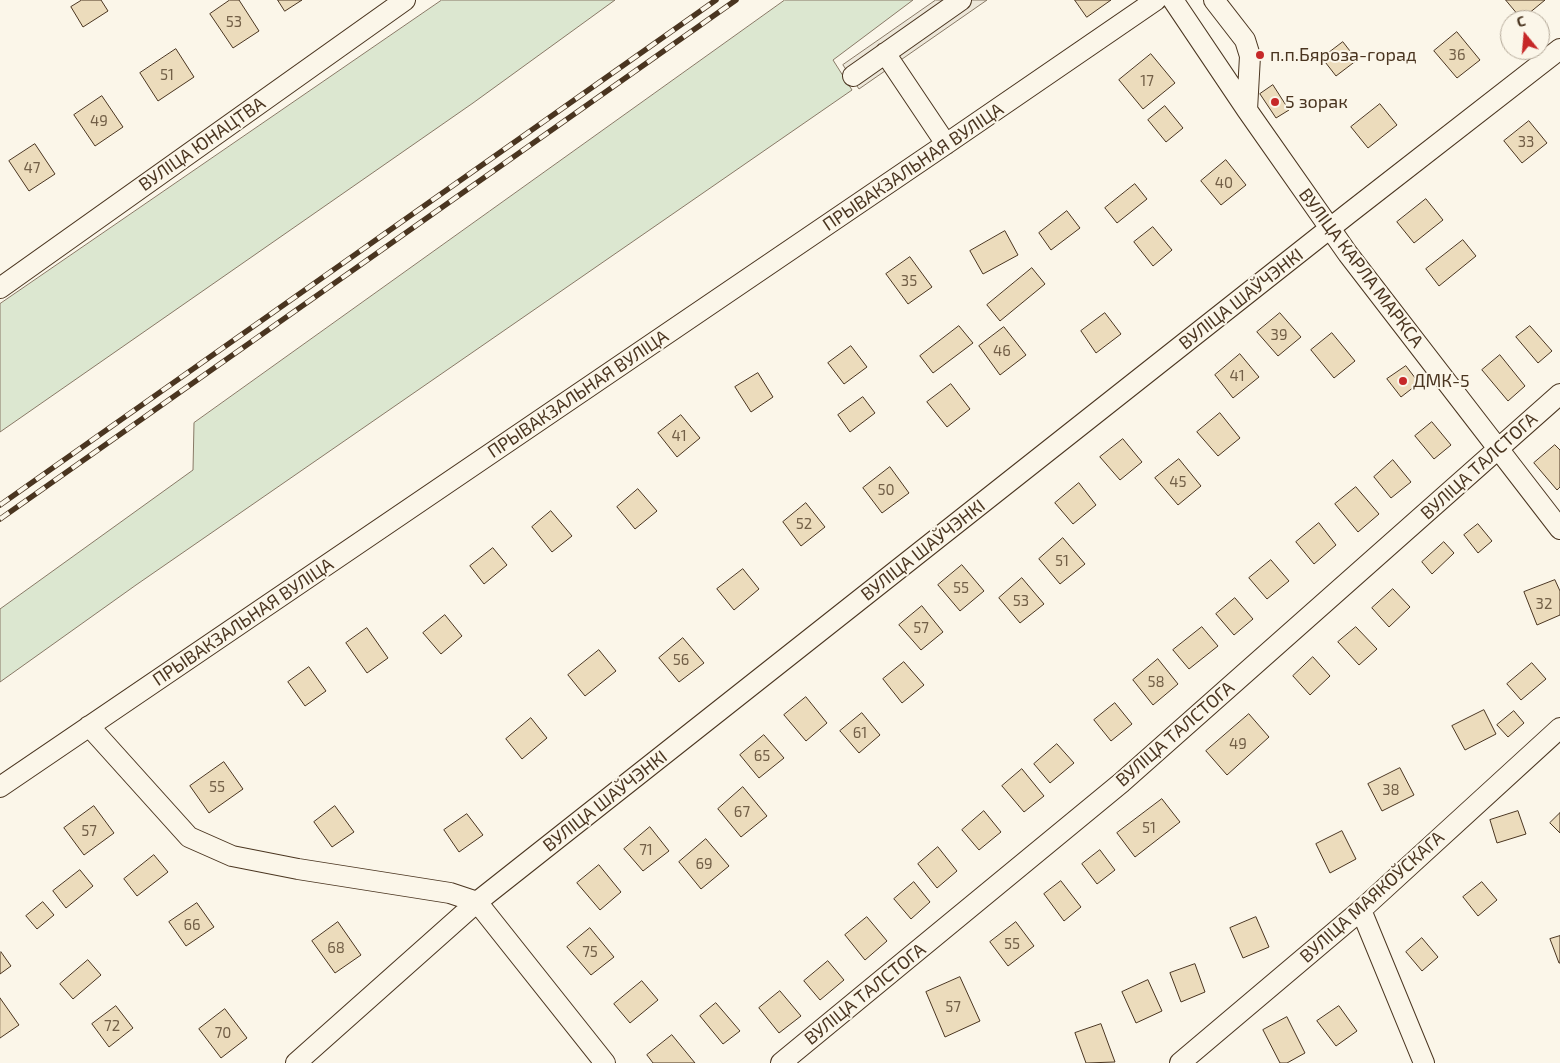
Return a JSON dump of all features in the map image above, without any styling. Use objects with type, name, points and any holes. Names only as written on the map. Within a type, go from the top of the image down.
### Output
[{"type":"street","points":[[853,76],[961,0]]},
{"type":"street","name":"ПРЫВАКЗАЛЬНАЯ ВУЛІЦА","points":[[0,787],[1156,0]]},
{"type":"street","name":"ВУЛІЦА КАРЛА МАРКСА","points":[[1173,0],[1246,110],[1330,229],[1560,529]]},
{"type":"street","points":[[1214,0],[1245,40],[1250,56],[1246,110]]},
{"type":"street","name":"ВУЛІЦА ЮНАЦТВА","points":[[0,288],[392,4]]},
{"type":"street","name":"ВУЛІЦА ШАЎЧЭНКІ","points":[[296,1063],[477,902],[1560,49]]},
{"type":"street","points":[[885,53],[946,144]]},
{"type":"street","name":"ВУЛІЦА ТАЛСТОГА","points":[[781,1063],[1121,783],[1560,394]]},
{"type":"street","points":[[89,726],[189,837],[232,856],[298,869],[450,893],[477,902],[605,1063]]},
{"type":"street","name":"ВУЛІЦА МАЯКОЎСКАГА","points":[[1180,1063],[1361,910],[1560,728]]},
{"type":"street","points":[[1361,910],[1424,1063]]},
{"type":"green space","points":[[442,0],[615,0],[473,103],[0,432],[0,304]]},
{"type":"green space","points":[[785,0],[913,0],[833,60],[852,90],[136,585],[0,682],[0,609],[193,470],[194,423]]},
{"type":"shaded area","points":[[936,0],[987,0],[859,89],[843,65]]},
{"type":"building","points":[[82,0],[101,0],[108,11],[83,27],[71,7]]},
{"type":"building","points":[[230,0],[239,0],[259,31],[233,48],[210,14]]},
{"type":"building","points":[[278,0],[302,0],[285,11]]},
{"type":"building","points":[[1075,0],[1111,0],[1087,17]]},
{"type":"building","points":[[1506,0],[1545,0],[1533,10],[1514,10]]},
{"type":"building","points":[[1457,32],[1480,60],[1457,78],[1434,51]]},
{"type":"building","points":[[1343,42],[1357,60],[1336,76],[1322,58]]},
{"type":"building","points":[[176,49],[194,77],[158,101],[140,73]]},
{"type":"building","points":[[1151,54],[1175,83],[1143,109],[1119,80]]},
{"type":"building","name":"5 зорак","points":[[1273,85],[1289,110],[1276,118],[1260,94]]},
{"type":"building","points":[[102,96],[123,127],[95,146],[74,115]]},
{"type":"building","points":[[1380,104],[1397,125],[1368,148],[1351,127]]},
{"type":"building","points":[[1165,106],[1183,128],[1166,142],[1148,120]]},
{"type":"building","points":[[1529,121],[1547,143],[1522,163],[1504,141]]},
{"type":"building","points":[[35,144],[55,174],[29,191],[9,161]]},
{"type":"building","points":[[1226,160],[1246,185],[1221,205],[1201,181]]},
{"type":"building","points":[[1135,184],[1147,199],[1117,223],[1105,208]]},
{"type":"building","points":[[1426,199],[1443,220],[1414,243],[1397,222]]},
{"type":"building","points":[[1067,211],[1080,228],[1051,250],[1039,233]]},
{"type":"building","points":[[1153,227],[1172,250],[1153,266],[1134,242]]},
{"type":"building","points":[[1005,231],[1018,255],[983,274],[970,251]]},
{"type":"building","points":[[1463,240],[1476,256],[1439,286],[1426,269]]},
{"type":"building","points":[[910,257],[932,287],[908,304],[886,274]]},
{"type":"building","points":[[1032,268],[1045,284],[1000,321],[987,305]]},
{"type":"building","points":[[1105,313],[1121,334],[1096,353],[1081,331]]},
{"type":"building","points":[[1280,313],[1301,337],[1278,356],[1257,332]]},
{"type":"building","points":[[959,326],[973,343],[933,373],[920,356]]},
{"type":"building","points":[[1530,326],[1552,351],[1538,363],[1516,337]]},
{"type":"building","points":[[1004,327],[1026,355],[1000,375],[979,346]]},
{"type":"building","points":[[1332,333],[1355,361],[1334,378],[1311,350]]},
{"type":"building","points":[[851,346],[867,367],[844,384],[828,363]]},
{"type":"building","points":[[1240,354],[1259,377],[1233,398],[1215,375]]},
{"type":"building","points":[[1500,355],[1525,386],[1508,401],[1482,370]]},
{"type":"building","name":"ДМК-5","points":[[1406,366],[1419,383],[1401,397],[1387,379]]},
{"type":"building","points":[[758,373],[773,397],[751,412],[735,387]]},
{"type":"building","points":[[951,384],[970,409],[947,427],[927,402]]},
{"type":"building","points":[[863,397],[875,413],[850,432],[838,415]]},
{"type":"building","points":[[1220,413],[1240,438],[1218,456],[1197,432]]},
{"type":"building","points":[[681,415],[700,438],[677,457],[658,433]]},
{"type":"building","points":[[1432,422],[1451,445],[1434,459],[1415,436]]},
{"type":"building","points":[[1123,439],[1142,462],[1120,480],[1100,457]]},
{"type":"building","points":[[1555,445],[1560,450],[1560,487],[1557,490],[1534,463]]},
{"type":"building","points":[[1179,459],[1201,486],[1178,505],[1155,478]]},
{"type":"building","points":[[1393,460],[1411,482],[1391,498],[1374,477]]},
{"type":"building","points":[[890,467],[909,493],[882,513],[863,488]]},
{"type":"building","points":[[1079,483],[1096,505],[1073,524],[1055,503]]},
{"type":"building","points":[[1356,487],[1379,514],[1358,532],[1335,504]]},
{"type":"building","points":[[638,489],[657,511],[635,529],[617,507]]},
{"type":"building","points":[[806,503],[825,527],[801,546],[783,522]]},
{"type":"building","points":[[551,511],[572,536],[552,552],[532,527]]},
{"type":"building","points":[[1319,523],[1336,545],[1314,564],[1296,542]]},
{"type":"building","points":[[1478,524],[1492,541],[1478,553],[1464,535]]},
{"type":"building","points":[[1063,538],[1085,564],[1060,584],[1039,559]]},
{"type":"building","points":[[1444,542],[1454,553],[1432,574],[1422,562]]},
{"type":"building","points":[[493,548],[507,565],[484,584],[470,566]]},
{"type":"building","points":[[1271,560],[1289,581],[1267,599],[1249,578]]},
{"type":"building","points":[[962,565],[984,591],[960,611],[938,585]]},
{"type":"building","points":[[743,569],[759,589],[734,610],[717,589]]},
{"type":"building","points":[[1022,578],[1044,604],[1020,623],[999,598]]},
{"type":"building","points":[[1555,580],[1560,591],[1560,615],[1537,625],[1524,592]]},
{"type":"building","points":[[1393,589],[1410,607],[1389,627],[1372,608]]},
{"type":"building","points":[[1235,598],[1253,619],[1234,635],[1216,614]]},
{"type":"building","points":[[922,606],[943,632],[921,650],[899,625]]},
{"type":"building","points":[[445,615],[462,636],[441,654],[423,633]]},
{"type":"building","points":[[1202,627],[1218,646],[1189,669],[1173,650]]},
{"type":"building","points":[[1356,627],[1377,649],[1359,665],[1338,642]]},
{"type":"building","points":[[367,628],[388,658],[367,673],[346,643]]},
{"type":"building","points":[[683,638],[704,663],[679,682],[659,658]]},
{"type":"building","points":[[599,650],[616,671],[585,696],[568,675]]},
{"type":"building","points":[[1313,657],[1330,676],[1310,695],[1293,676]]},
{"type":"building","points":[[1158,659],[1178,684],[1153,705],[1133,680]]},
{"type":"building","points":[[904,662],[924,685],[902,703],[883,679]]},
{"type":"building","points":[[1532,663],[1546,679],[1521,700],[1507,684]]},
{"type":"building","points":[[309,667],[326,691],[305,706],[288,682]]},
{"type":"building","points":[[806,697],[827,723],[806,741],[784,715]]},
{"type":"building","points":[[1115,703],[1132,724],[1111,741],[1094,720]]},
{"type":"building","points":[[1484,710],[1496,734],[1465,750],[1452,726]]},
{"type":"building","points":[[1514,711],[1524,723],[1508,737],[1497,725]]},
{"type":"building","points":[[862,713],[880,735],[859,753],[840,731]]},
{"type":"building","points":[[1249,714],[1269,737],[1227,775],[1206,751]]},
{"type":"building","points":[[531,718],[547,738],[522,759],[506,739]]},
{"type":"building","points":[[764,735],[784,758],[759,778],[740,755]]},
{"type":"building","points":[[1057,744],[1074,763],[1050,783],[1034,764]]},
{"type":"building","points":[[224,762],[243,789],[209,813],[190,786]]},
{"type":"building","points":[[1400,768],[1414,795],[1382,811],[1368,784]]},
{"type":"building","points":[[1022,769],[1044,796],[1024,812],[1002,786]]},
{"type":"building","points":[[743,787],[767,816],[741,837],[718,809]]},
{"type":"building","points":[[1162,799],[1180,822],[1135,857],[1117,833]]},
{"type":"building","points":[[94,806],[114,833],[84,855],[64,828]]},
{"type":"building","points":[[335,806],[354,832],[332,847],[314,822]]},
{"type":"building","points":[[984,811],[1001,832],[979,850],[962,830]]},
{"type":"building","points":[[1518,811],[1526,834],[1497,843],[1490,820]]},
{"type":"building","points":[[1560,813],[1560,833],[1550,823]]},
{"type":"building","points":[[467,814],[483,835],[459,852],[444,830]]},
{"type":"building","points":[[650,827],[669,851],[643,871],[624,849]]},
{"type":"building","points":[[1342,831],[1356,859],[1330,873],[1316,844]]},
{"type":"building","points":[[706,839],[729,866],[701,889],[679,862]]},
{"type":"building","points":[[938,847],[957,871],[937,888],[918,864]]},
{"type":"building","points":[[1100,850],[1115,870],[1097,884],[1082,864]]},
{"type":"building","points":[[154,855],[168,872],[137,896],[124,879]]},
{"type":"building","points":[[599,865],[621,892],[600,910],[577,883]]},
{"type":"building","points":[[80,870],[93,886],[66,908],[53,891]]},
{"type":"building","points":[[1061,881],[1081,907],[1064,921],[1044,894]]},
{"type":"building","points":[[914,882],[930,902],[911,919],[894,899]]},
{"type":"building","points":[[1482,882],[1497,900],[1478,916],[1463,897]]},
{"type":"building","points":[[43,902],[54,915],[37,929],[26,916]]},
{"type":"building","points":[[197,903],[214,927],[186,946],[169,922]]},
{"type":"building","points":[[867,917],[887,941],[865,960],[845,935]]},
{"type":"building","points":[[1256,917],[1269,947],[1243,958],[1230,928]]},
{"type":"building","points":[[338,922],[361,955],[335,973],[312,941]]},
{"type":"building","points":[[1016,922],[1034,946],[1008,966],[990,942]]},
{"type":"building","points":[[590,928],[614,957],[591,975],[567,947]]},
{"type":"building","points":[[1560,936],[1560,963],[1559,963],[1550,939]]},
{"type":"building","points":[[1422,938],[1438,957],[1422,971],[1406,952]]},
{"type":"building","points":[[0,953],[11,966],[0,974]]},
{"type":"building","points":[[88,960],[101,975],[73,999],[60,984]]},
{"type":"building","points":[[828,961],[844,980],[820,1000],[804,981]]},
{"type":"building","points":[[1195,964],[1205,992],[1181,1002],[1170,973]]},
{"type":"building","points":[[960,977],[980,1021],[945,1037],[926,992]]},
{"type":"building","points":[[1148,980],[1162,1011],[1136,1023],[1122,992]]},
{"type":"building","points":[[642,981],[658,1000],[630,1023],[614,1004]]},
{"type":"building","points":[[780,991],[801,1016],[779,1033],[759,1008]]},
{"type":"building","points":[[0,998],[19,1025],[0,1038]]},
{"type":"building","points":[[716,1003],[740,1031],[723,1044],[700,1016]]},
{"type":"building","points":[[116,1006],[133,1028],[109,1047],[92,1024]]},
{"type":"building","points":[[1339,1006],[1357,1031],[1336,1046],[1317,1021]]},
{"type":"building","points":[[225,1009],[247,1038],[221,1058],[199,1029]]},
{"type":"building","points":[[1287,1017],[1305,1053],[1287,1063],[1280,1063],[1263,1030]]},
{"type":"building","points":[[1101,1024],[1115,1062],[1086,1063],[1075,1033]]},
{"type":"building","points":[[672,1035],[695,1063],[653,1063],[647,1055]]},
{"type":"railway","points":[[0,505],[716,0]]},
{"type":"railway","points":[[0,519],[736,0]]},
{"type":"place","name":"п.п.Бяроза-горад","points":[[1260,55]]},
{"type":"place","name":"5 зорак","points":[[1275,102]]},
{"type":"place","name":"ДМК-5","points":[[1403,381]]}]
